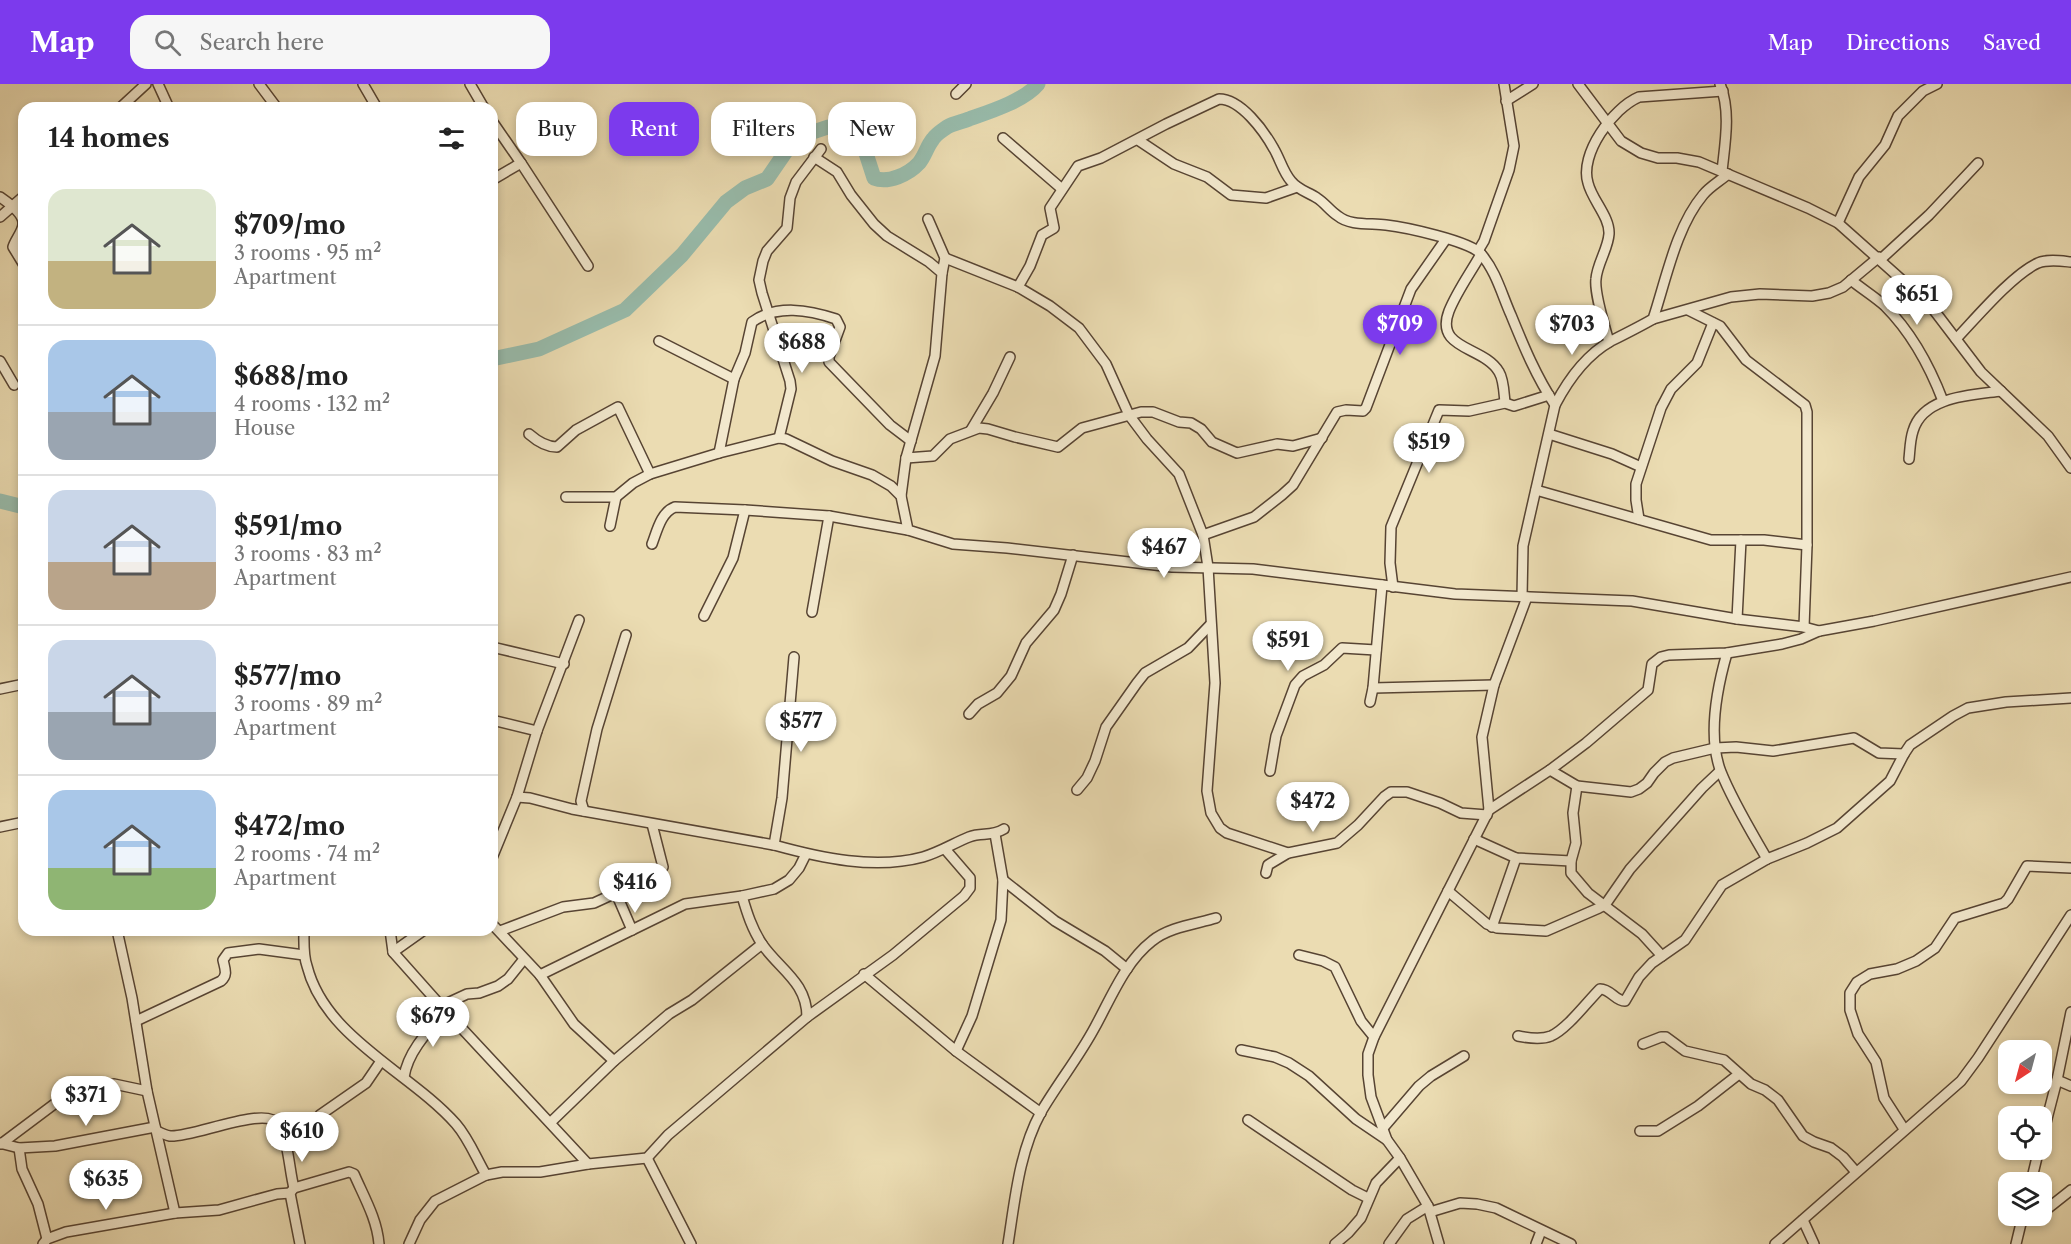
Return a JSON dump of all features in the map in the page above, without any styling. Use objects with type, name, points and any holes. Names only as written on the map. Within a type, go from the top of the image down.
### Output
[{"type":"street","points":[[127,102],[147,84]]},
{"type":"street","points":[[158,84],[166,102]]},
{"type":"street","points":[[259,84],[272,102]]},
{"type":"street","points":[[363,84],[374,102]]},
{"type":"street","points":[[470,84],[480,102]]},
{"type":"street","points":[[956,94],[966,84]]},
{"type":"street","points":[[1504,84],[1514,146],[1509,170],[1479,253],[1449,311],[1447,332],[1450,338],[1484,358],[1497,369],[1505,403]]},
{"type":"street","points":[[1506,101],[1533,84]]},
{"type":"street","points":[[1578,84],[1620,141],[1641,153],[1658,158],[1677,158],[1699,162],[1808,207],[1838,223],[1880,258],[1930,305],[1982,372],[2048,436],[2071,468]]},
{"type":"street","points":[[1838,223],[1859,177],[1885,145],[1898,116],[1923,91],[1937,84]]},
{"type":"street","points":[[1609,342],[1595,283],[1609,231],[1588,184],[1586,173],[1590,157],[1606,123],[1620,109],[1639,97],[1721,88],[1726,128],[1725,173],[1704,192],[1690,211],[1653,319]]},
{"type":"street","points":[[1018,287],[1030,266],[1042,235],[1054,228],[1050,208],[1078,166],[1101,158],[1166,124],[1223,99],[1240,107],[1249,115],[1273,147],[1287,177],[1297,187],[1317,198],[1342,220],[1389,225],[1466,245],[1479,253],[1491,269],[1538,379],[1555,405]]},
{"type":"street","points":[[498,129],[588,266]]},
{"type":"street","points":[[1003,138],[1062,189]]},
{"type":"street","points":[[1138,140],[1174,164],[1207,177],[1231,195],[1266,198],[1297,187]]},
{"type":"street","points":[[779,438],[791,389],[790,381],[759,280],[767,251],[787,228],[790,198],[796,182],[817,153],[837,172],[851,195],[874,224],[887,236],[929,262],[942,273]]},
{"type":"street","points":[[498,177],[522,163]]},
{"type":"street","points":[[1488,812],[1482,737],[1494,685],[1524,597],[1523,546],[1555,405],[1565,386],[1581,365],[1609,342],[1653,319],[1731,297],[1760,294],[1812,296],[1829,293],[1843,287],[1929,215],[1978,163]]},
{"type":"street","points":[[0,196],[18,215]]},
{"type":"street","points":[[0,217],[18,201]]},
{"type":"street","points":[[908,530],[901,496],[906,458],[934,356],[945,258],[928,219]]},
{"type":"street","points":[[18,235],[13,248],[18,256]]},
{"type":"street","points":[[1203,535],[1254,517],[1293,485],[1340,410],[1363,411],[1366,408],[1412,289],[1446,239]]},
{"type":"street","points":[[945,258],[1018,287],[1050,306],[1079,328],[1106,364],[1129,415],[1179,474],[1203,535],[1208,567],[1215,683],[1207,772],[1210,813],[1220,828],[1227,833],[1288,853]]},
{"type":"street","points":[[1956,339],[1994,298],[2038,263],[2053,260],[2071,262]]},
{"type":"street","points":[[1851,280],[1885,306],[1902,328],[1933,375],[1943,401]]},
{"type":"street","points":[[719,453],[734,379],[745,353],[751,325],[768,313],[804,310],[836,319],[840,327],[829,362],[890,425],[911,441]]},
{"type":"street","points":[[1688,310],[1713,322],[1725,331],[1746,360],[1805,405],[1808,412],[1804,627]]},
{"type":"street","points":[[1639,519],[1635,501],[1636,484],[1661,408],[1671,389],[1697,363],[1713,322]]},
{"type":"street","points":[[659,341],[734,379]]},
{"type":"street","points":[[971,430],[993,393],[1010,357]]},
{"type":"street","points":[[0,360],[14,385]]},
{"type":"street","points":[[1909,459],[1913,429],[1931,407],[1943,401],[2001,391]]},
{"type":"street","points":[[1393,586],[1390,563],[1391,527],[1437,412],[1440,409],[1469,411],[1505,403],[1514,406],[1549,395]]},
{"type":"street","points":[[529,434],[537,441],[557,447],[576,430],[618,407],[650,474]]},
{"type":"street","points":[[906,458],[933,456],[950,439],[979,428],[1058,447],[1082,429],[1141,412],[1154,412],[1179,422],[1191,423],[1201,429],[1212,442],[1237,453],[1277,444],[1293,446],[1322,438]]},
{"type":"street","points":[[1549,434],[1612,454],[1641,467]]},
{"type":"street","points":[[610,526],[616,497],[633,483],[650,474],[779,438],[872,475],[891,486],[901,496]]},
{"type":"street","points":[[1536,490],[1711,540],[1807,545]]},
{"type":"street","points":[[566,497],[616,497]]},
{"type":"street","points":[[652,544],[664,515],[669,509],[675,507],[829,516],[908,530],[953,544],[1172,567],[1252,569],[1455,594],[1632,601],[1820,631]]},
{"type":"street","points":[[704,616],[733,558],[745,510]]},
{"type":"street","points":[[812,612],[829,516]]},
{"type":"street","points":[[1737,619],[1742,540]]},
{"type":"street","points":[[969,714],[978,704],[997,693],[1011,676],[1026,643],[1054,610],[1073,555]]},
{"type":"street","points":[[1439,1244],[1429,1209],[1387,1140],[1371,1097],[1368,1054],[1374,1037],[1488,812],[1586,743],[1648,690],[1650,669],[1654,661],[1668,655],[1727,653],[1801,639],[1820,631],[2071,577]]},
{"type":"street","points":[[1370,702],[1382,585]]},
{"type":"street","points":[[498,843],[517,797],[537,731],[579,620]]},
{"type":"street","points":[[1077,790],[1087,778],[1106,727],[1145,673],[1188,648],[1210,625]]},
{"type":"street","points":[[584,811],[581,801],[597,729],[626,634]]},
{"type":"street","points":[[498,648],[564,664]]},
{"type":"street","points":[[1270,771],[1276,736],[1292,691],[1299,680],[1324,665],[1342,648],[1376,650]]},
{"type":"street","points":[[1727,653],[1716,699],[1715,748],[1720,771],[1767,859]]},
{"type":"street","points":[[774,845],[782,798],[794,657]]},
{"type":"street","points":[[0,689],[18,685]]},
{"type":"street","points":[[1373,688],[1494,685]]},
{"type":"street","points":[[1518,1036],[1549,1037],[1559,1031],[1600,989],[1625,1001],[1646,969],[1685,940],[1694,929],[1707,904],[1722,885],[1767,859],[1837,828],[1890,781],[1910,745],[1953,716],[1968,708],[2006,702],[2071,698]]},
{"type":"street","points":[[498,721],[537,731]]},
{"type":"street","points":[[1550,770],[1577,786],[1631,792],[1640,789],[1665,762],[1715,748],[1736,747],[1773,751],[1854,738],[1879,753],[1904,754]]},
{"type":"street","points":[[1448,891],[1492,927],[1546,931],[1605,904],[1630,869],[1720,771]]},
{"type":"street","points":[[1577,786],[1573,813],[1576,843],[1571,861],[1571,873],[1578,883],[1642,934],[1662,956]]},
{"type":"street","points":[[1266,873],[1268,865],[1288,853],[1337,843],[1390,792],[1407,792],[1461,813],[1488,812]]},
{"type":"street","points":[[517,797],[774,845],[806,854],[880,863],[922,857],[973,836],[995,834],[1004,829]]},
{"type":"street","points":[[572,809],[581,801]]},
{"type":"street","points":[[0,827],[18,823]]},
{"type":"street","points":[[614,1061],[574,1024],[540,975],[500,931],[563,907],[594,903],[662,871],[663,867],[652,824]]},
{"type":"street","points":[[956,1051],[972,1016],[1001,920],[1003,880],[995,834]]},
{"type":"street","points":[[1474,839],[1516,858],[1571,861]]},
{"type":"street","points":[[409,1244],[420,1220],[430,1206],[469,1182],[486,1175],[502,1172],[540,1172],[647,1158],[668,1135],[807,1017],[864,974],[893,956],[964,896],[970,888],[970,878],[945,849]]},
{"type":"street","points":[[540,975],[685,904],[742,897],[774,889],[789,880],[799,868],[806,854]]},
{"type":"street","points":[[1492,927],[1516,858]]},
{"type":"street","points":[[1904,1130],[1884,1098],[1876,1062],[1858,1034],[1850,1010],[1850,993],[1857,982],[1870,974],[1897,969],[1916,961],[1935,948],[1955,918],[2004,903],[2027,866],[2071,868]]},
{"type":"street","points":[[1003,880],[1055,921],[1104,951],[1127,969]]},
{"type":"street","points":[[616,893],[632,930]]},
{"type":"street","points":[[742,897],[748,918],[762,944],[787,971],[802,992],[807,1005],[807,1017]]},
{"type":"street","points":[[1775,1244],[1955,1087],[1978,1058],[2071,915]]},
{"type":"street","points":[[1008,1244],[1018,1179],[1031,1135],[1041,1113],[1088,1040],[1127,969],[1153,939],[1167,932],[1216,918]]},
{"type":"street","points":[[118,936],[136,1021],[147,1091],[175,1213]]},
{"type":"street","points":[[304,936],[307,968],[322,1001],[338,1020],[381,1061],[434,1102],[455,1124],[466,1137],[486,1175]]},
{"type":"street","points":[[391,936],[393,952],[588,1164]]},
{"type":"street","points":[[393,952],[416,936]]},
{"type":"street","points":[[551,1122],[614,1061],[669,1014],[692,1000],[762,944]]},
{"type":"street","points":[[136,1021],[221,981],[225,977],[224,960],[228,953],[259,949],[304,955]]},
{"type":"street","points":[[1299,955],[1323,961],[1335,967],[1361,1021],[1374,1037]]},
{"type":"street","points":[[404,1077],[405,1067],[411,1056],[444,1009],[466,994],[479,993],[498,986],[508,979],[524,959]]},
{"type":"street","points":[[864,974],[956,1051],[1041,1113]]},
{"type":"street","points":[[2050,1106],[2071,1012]]},
{"type":"street","points":[[1643,1044],[1666,1037],[1685,1051],[1724,1060],[1739,1074],[1778,1100],[1803,1136],[1831,1148],[1843,1157],[1856,1172]]},
{"type":"street","points":[[1241,1050],[1275,1057],[1289,1063],[1309,1076],[1356,1119],[1387,1140]]},
{"type":"street","points":[[1383,1128],[1419,1086],[1464,1056]]},
{"type":"street","points":[[285,1144],[304,1135],[320,1115],[366,1083],[381,1061]]},
{"type":"street","points":[[1640,1131],[1658,1131],[1698,1106],[1739,1074]]},
{"type":"street","points":[[2057,1080],[2071,1086]]},
{"type":"street","points":[[1,1143],[57,1102],[93,1089],[114,1084],[147,1091]]},
{"type":"street","points":[[1,1143],[20,1148],[55,1146],[156,1129],[171,1136],[183,1135],[257,1118],[268,1118],[278,1125],[285,1144],[300,1244]]},
{"type":"street","points":[[1248,1120],[1352,1190],[1368,1198]]},
{"type":"street","points":[[20,1148],[22,1168],[38,1204],[45,1241],[66,1232],[175,1213],[219,1210],[352,1173],[378,1231],[379,1244]]},
{"type":"street","points":[[647,1158],[691,1244]]},
{"type":"street","points":[[1335,1244],[1361,1218],[1376,1183],[1400,1158]]},
{"type":"street","points":[[2052,1204],[2071,1190]]},
{"type":"street","points":[[1389,1244],[1407,1219],[1429,1209],[1460,1203],[1496,1208],[1571,1244]]},
{"type":"street","points":[[1803,1220],[1814,1244]]},
{"type":"street","points":[[2016,1244],[2020,1226]]},
{"type":"street","points":[[1536,1244],[1541,1231]]},
{"type":"waterway","points":[[498,358],[539,349],[625,310],[682,255],[726,202],[745,188],[767,179],[791,144],[810,133],[828,127],[841,128],[858,137],[863,144],[874,178],[892,179],[915,167],[934,137],[947,127],[1006,105],[1024,96],[1038,84]]},
{"type":"waterway","points":[[0,501],[18,506]]}]
